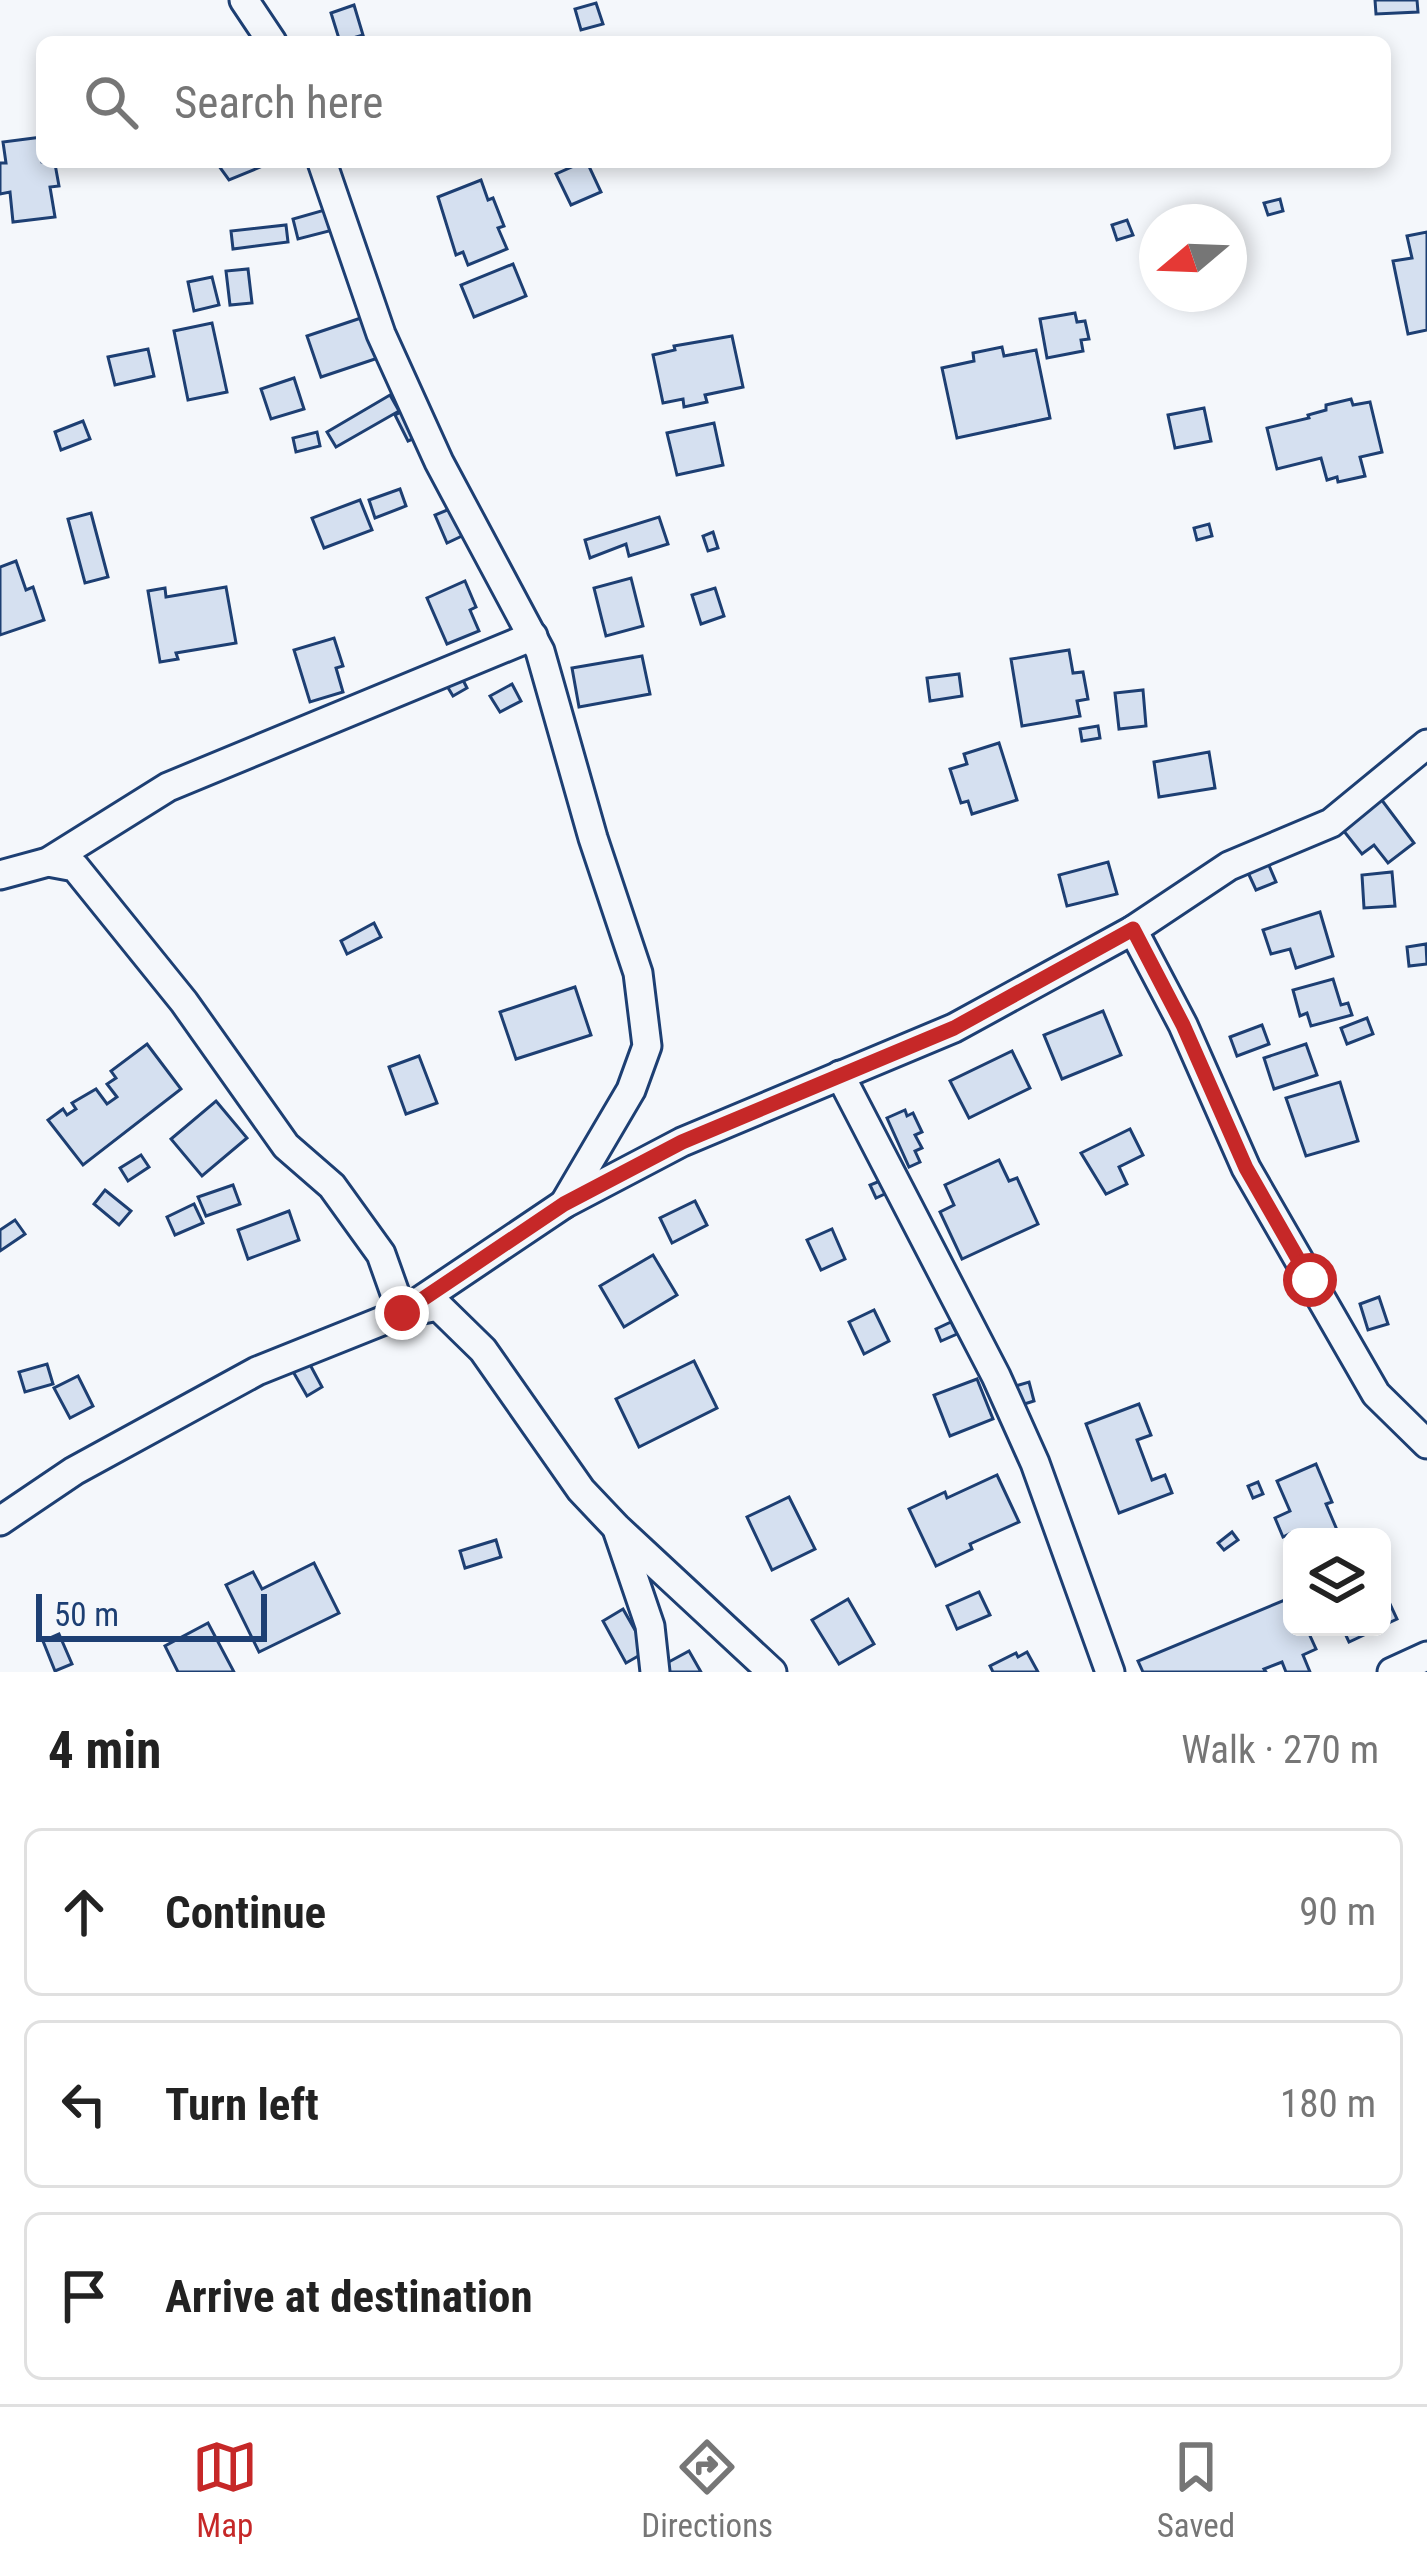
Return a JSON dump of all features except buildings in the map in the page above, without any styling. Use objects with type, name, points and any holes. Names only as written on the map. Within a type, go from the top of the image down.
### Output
[{"type":"street","points":[[244,0],[268,36]]},
{"type":"street","points":[[324,168],[381,334],[439,462],[533,636],[552,681],[592,838],[638,973],[647,1046],[631,1090],[564,1204]]},
{"type":"street","points":[[0,875],[48,862],[168,787],[533,636]]},
{"type":"street","points":[[402,1313],[564,1204],[682,1142],[954,1028],[1133,929],[1229,866],[1331,823],[1427,744]]},
{"type":"street","points":[[48,862],[75,867],[184,1001],[286,1146],[332,1186],[381,1254],[402,1313]]},
{"type":"street","points":[[1133,929],[1183,1025],[1246,1168],[1376,1394],[1427,1444]]},
{"type":"street","points":[[840,1075],[996,1376],[1035,1463],[1110,1672]]},
{"type":"street","points":[[0,1521],[74,1471],[257,1371],[402,1313],[438,1306],[483,1350],[581,1490],[772,1672]]},
{"type":"street","points":[[617,1528],[650,1626],[655,1672]]},
{"type":"street","points":[[1392,1672],[1427,1656]]},
{"type":"route","points":[[402,1313],[564,1204],[682,1142],[954,1028],[1133,929],[1183,1025],[1246,1168],[1310,1280]]}]
